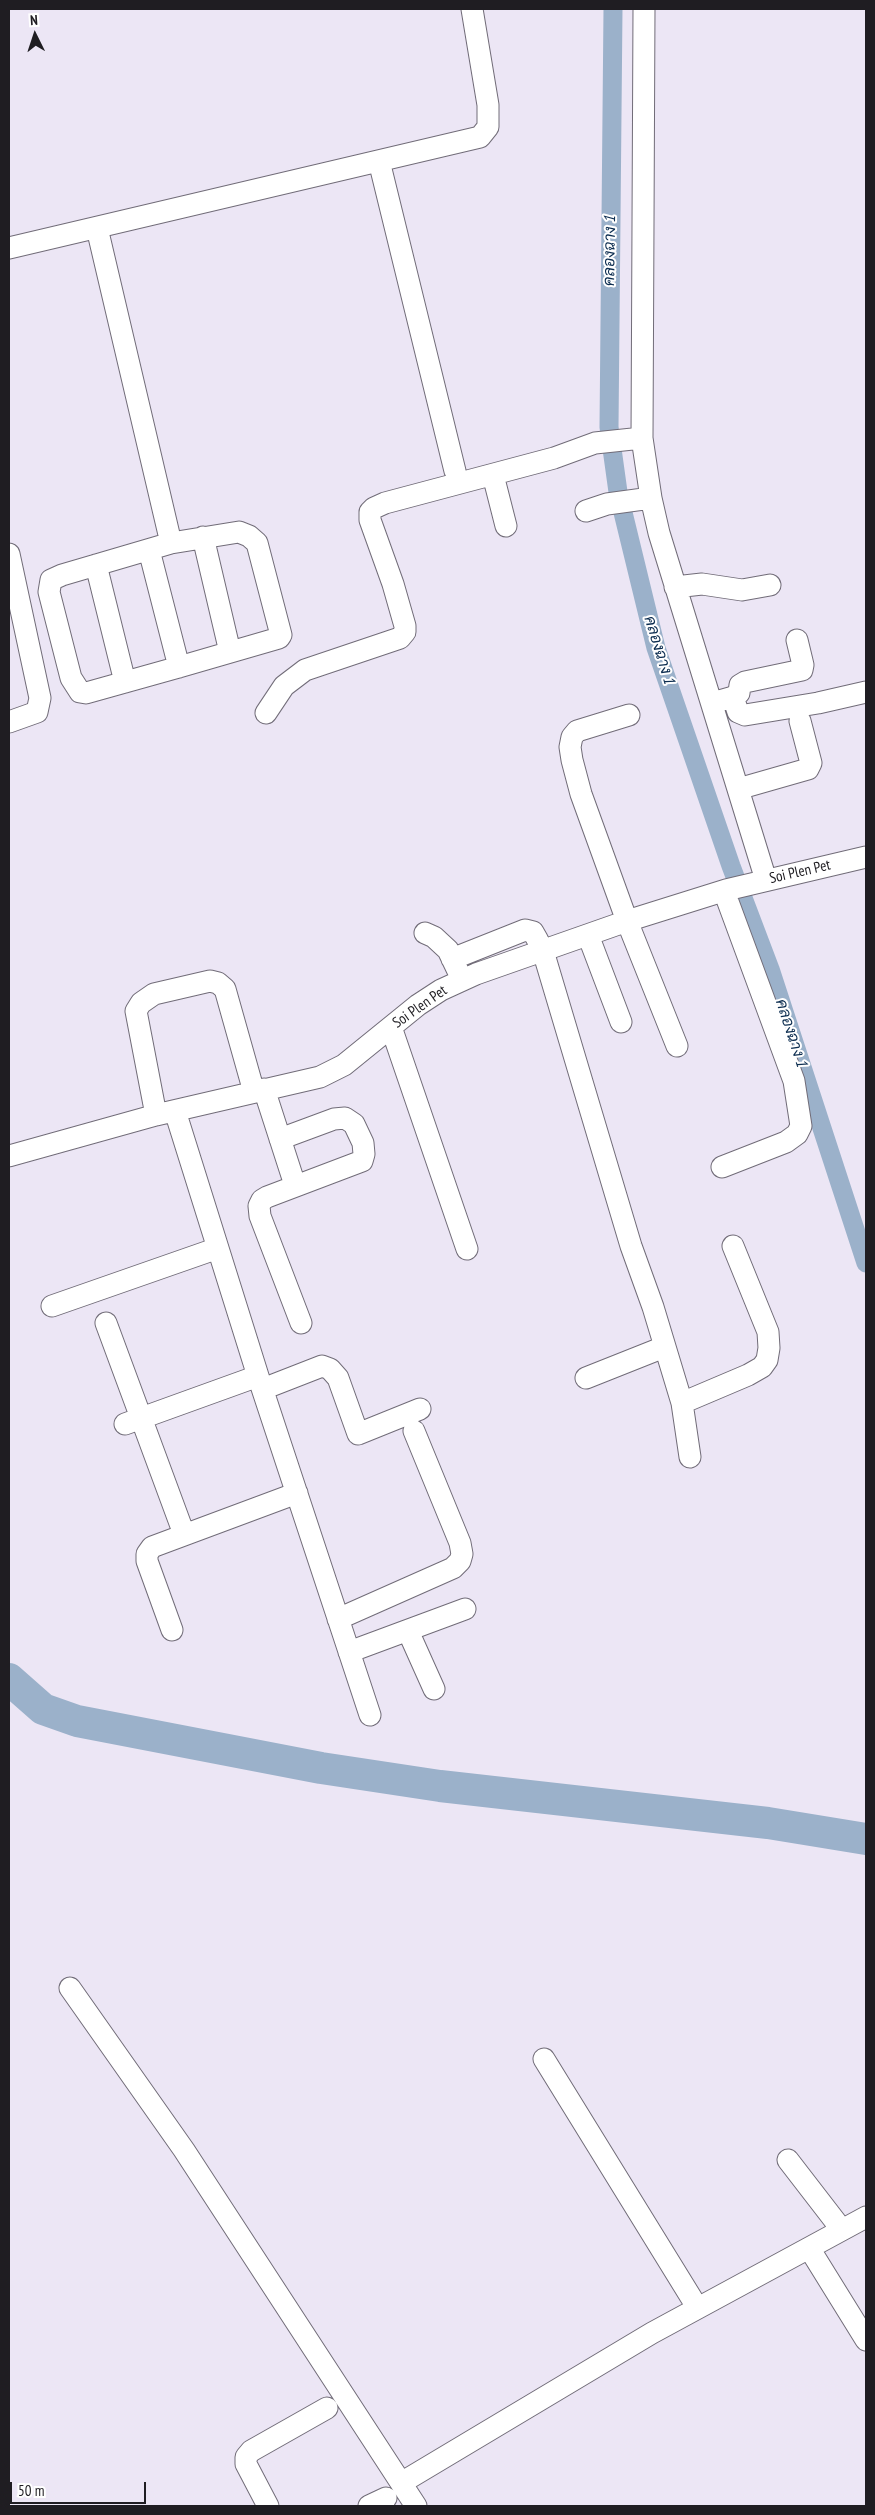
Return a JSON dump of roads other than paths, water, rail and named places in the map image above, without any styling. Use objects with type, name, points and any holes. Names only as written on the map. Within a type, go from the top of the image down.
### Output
[{"type":"street","points":[[9,248],[480,137],[488,127],[488,105],[472,9]]},
{"type":"street","points":[[644,9],[637,438],[646,499],[738,789],[741,887],[794,1081],[802,1126],[797,1134],[786,1142],[722,1168]]},
{"type":"street","points":[[379,161],[456,471]]},
{"type":"street","points":[[97,228],[171,543]]},
{"type":"street","points":[[266,713],[284,686],[305,670],[400,638],[405,632],[398,600],[379,547],[370,512],[385,503],[493,475],[608,440],[637,438]]},
{"type":"street","points":[[493,475],[506,526]]},
{"type":"street","points":[[586,511],[618,503],[646,499]]},
{"type":"street","points":[[238,532],[249,536],[258,543],[282,630],[279,638],[86,693],[76,689],[71,678],[49,592],[51,580],[171,543],[238,532]]},
{"type":"street","points":[[204,537],[230,652]]},
{"type":"street","points":[[149,550],[179,667]]},
{"type":"street","points":[[9,554],[40,698],[37,712],[9,722]]},
{"type":"street","points":[[96,565],[125,682]]},
{"type":"street","points":[[675,587],[702,584],[742,590],[770,585]]},
{"type":"street","points":[[712,703],[733,698],[739,693],[740,685],[744,682],[802,670],[803,664],[797,640]]},
{"type":"street","points":[[733,698],[738,712],[745,715],[798,707],[866,692]]},
{"type":"street","points":[[629,715],[584,728],[572,737],[570,747],[581,794],[627,921],[676,1046]]},
{"type":"street","points":[[738,789],[808,769],[811,762],[800,721]]},
{"type":"street","name":"Soi Plen Pet","points":[[9,1156],[166,1113],[320,1076],[344,1065],[418,1004],[463,980],[627,921],[741,887],[866,856]]},
{"type":"street","points":[[452,958],[525,930],[532,932],[543,951],[631,1246],[682,1403],[690,1457]]},
{"type":"street","points":[[425,933],[441,942],[452,958],[463,980]]},
{"type":"street","points":[[588,935],[621,1022]]},
{"type":"street","points":[[295,1185],[280,1139],[259,1091],[225,989],[218,983],[210,981],[154,994],[142,1002],[136,1011],[136,1025],[166,1113],[218,1248],[260,1383],[370,1715]]},
{"type":"street","points":[[391,1027],[467,1250]]},
{"type":"street","points":[[280,1139],[334,1119],[346,1118],[354,1124],[363,1143],[364,1154],[362,1161],[267,1196],[259,1206],[260,1216],[300,1323]]},
{"type":"street","points":[[682,1403],[748,1375],[762,1367],[767,1360],[768,1332],[733,1246]]},
{"type":"street","points":[[52,1306],[218,1248]]},
{"type":"street","points":[[106,1323],[133,1421],[184,1534]]},
{"type":"street","points":[[586,1378],[664,1347]]},
{"type":"street","points":[[133,1421],[322,1366],[330,1369],[338,1378],[358,1434],[420,1409]]},
{"type":"street","points":[[338,1619],[453,1568],[460,1561],[462,1554],[460,1543],[414,1431]]},
{"type":"street","points":[[172,1630],[147,1561],[147,1554],[152,1547],[298,1493]]},
{"type":"street","points":[[349,1652],[465,1609]]},
{"type":"street","points":[[408,1631],[434,1689]]},
{"type":"street","points":[[70,1988],[184,2150],[416,2506]]},
{"type":"street","points":[[544,2059],[697,2307]]},
{"type":"street","points":[[788,2160],[842,2230]]},
{"type":"street","points":[[401,2483],[697,2307],[866,2217]]},
{"type":"street","points":[[809,2248],[866,2340]]},
{"type":"street","points":[[268,2506],[246,2464],[246,2457],[251,2451],[327,2408]]},
{"type":"waterway","name":"คลองฉาง 1","points":[[613,9],[609,427],[618,492],[656,648],[731,866],[770,969],[866,1263]]},
{"type":"waterway","points":[[9,1679],[43,1709],[77,1721],[321,1768],[440,1786],[768,1823],[866,1839]]}]
